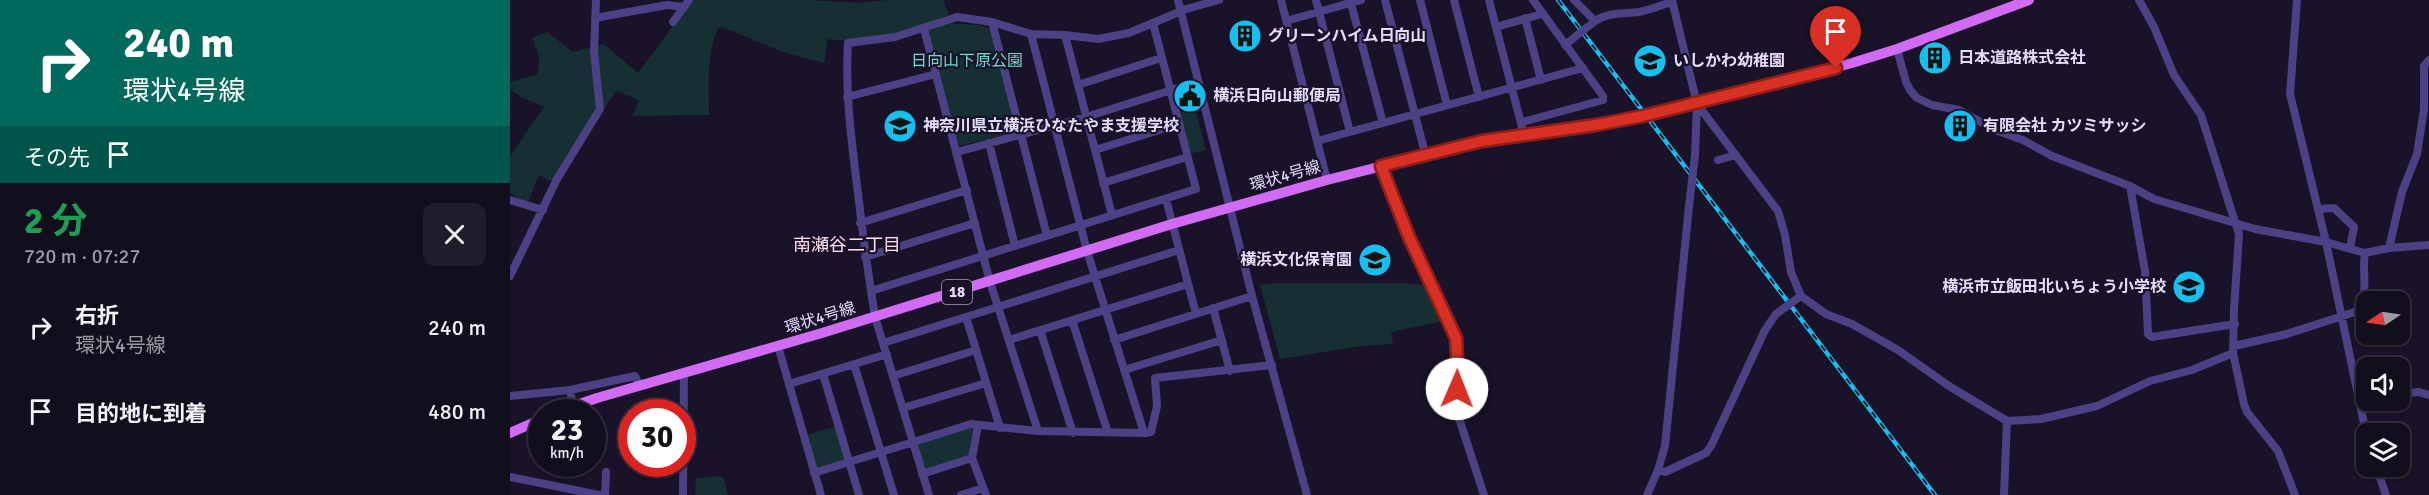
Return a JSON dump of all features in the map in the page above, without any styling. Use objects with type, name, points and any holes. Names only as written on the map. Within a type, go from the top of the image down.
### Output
[{"type":"main road","name":"環状4号線","points":[[596,399],[876,317],[1229,207],[1425,153],[1482,141],[1626,120],[1697,104],[1897,49],[2028,0]]},
{"type":"main road","points":[[510,433],[528,425]]},
{"type":"street","points":[[510,276],[557,180],[600,109],[594,52],[596,0]]},
{"type":"street","points":[[1178,0],[1252,296],[1307,495]]},
{"type":"street","points":[[929,495],[883,343],[871,291],[860,223],[847,97],[848,43],[882,40],[957,17],[992,22],[1031,34],[1098,39],[1129,33],[1182,13],[1186,9],[1220,0]]},
{"type":"street","points":[[1281,0],[1327,180]]},
{"type":"street","points":[[1316,0],[1350,132]]},
{"type":"street","points":[[1286,21],[1361,0]]},
{"type":"street","points":[[1385,0],[1425,153]]},
{"type":"street","points":[[1420,0],[1447,105]]},
{"type":"street","points":[[1454,0],[1479,97]]},
{"type":"street","points":[[1489,0],[1524,135]]},
{"type":"street","points":[[1526,121],[1603,100],[1603,96],[1533,0]]},
{"type":"street","points":[[1574,0],[1595,21]]},
{"type":"street","points":[[2139,0],[2154,27],[2174,75],[2200,115],[2239,234],[2234,350],[2247,412],[2278,451],[2295,495]]},
{"type":"street","points":[[2297,0],[2290,94],[2326,242],[2356,389]]},
{"type":"street","points":[[1351,1],[1383,123]]},
{"type":"street","points":[[1565,45],[1602,16],[1639,12],[1672,1],[1697,104],[1698,132],[1668,425],[1658,470],[1647,495]]},
{"type":"street","points":[[595,18],[667,5],[686,4]]},
{"type":"street","points":[[673,22],[686,4]]},
{"type":"street","points":[[1496,27],[1542,14]]},
{"type":"street","points":[[1525,18],[1541,80]]},
{"type":"street","points":[[992,22],[1047,236]]},
{"type":"street","points":[[871,291],[1196,189],[1154,23]]},
{"type":"street","points":[[924,29],[990,282],[1038,431]]},
{"type":"street","points":[[1031,34],[1087,252],[1144,433]]},
{"type":"street","points":[[1065,35],[1112,215]]},
{"type":"street","points":[[1897,49],[1906,82],[1917,98],[1932,105],[1959,111],[2052,156],[2130,186],[2154,199],[2255,229],[2326,242],[2366,253],[2389,248],[2429,245]]},
{"type":"street","points":[[1078,85],[1161,58]]},
{"type":"street","points":[[2389,248],[2402,192],[2416,154],[2424,109],[2424,66],[2429,60]]},
{"type":"street","points":[[1317,141],[1583,68]]},
{"type":"street","points":[[847,97],[936,74]]},
{"type":"street","points":[[957,152],[1086,117],[1197,82]]},
{"type":"street","points":[[1697,104],[1778,211],[1785,235],[1791,272],[1799,297],[1826,314],[1852,324],[1905,355],[1949,386],[2007,421],[2041,419],[2097,406],[2150,381],[2192,370],[2234,350],[2355,312],[2362,302],[2366,253]]},
{"type":"street","points":[[1095,150],[1179,124]]},
{"type":"street","points":[[989,143],[1015,246]]},
{"type":"street","points":[[1718,160],[1736,155]]},
{"type":"street","points":[[1103,183],[1187,157]]},
{"type":"street","points":[[1381,166],[1409,237],[1456,338],[1458,373],[1455,406],[1484,495]]},
{"type":"street","points":[[2130,186],[2145,271],[2148,334],[2152,337],[2235,324]]},
{"type":"street","points":[[860,223],[967,190]]},
{"type":"street","points":[[511,198],[543,210]]},
{"type":"street","points":[[1166,199],[1196,314]]},
{"type":"street","points":[[2318,208],[2334,208],[2354,227],[2350,248]]},
{"type":"street","points":[[865,257],[975,223]]},
{"type":"street","points":[[883,343],[1179,250]]},
{"type":"street","points":[[1009,340],[1188,284]]},
{"type":"street","points":[[1114,340],[1252,296]]},
{"type":"street","points":[[1658,470],[1665,472],[1706,453],[1712,446],[1765,330],[1776,314],[1799,297]]},
{"type":"street","points":[[1213,308],[1230,370]]},
{"type":"street","points":[[966,317],[1000,428]]},
{"type":"street","points":[[1072,320],[1108,433]]},
{"type":"street","points":[[1040,330],[1072,433]]},
{"type":"street","points":[[1124,370],[1222,340]]},
{"type":"street","points":[[778,346],[821,495]]},
{"type":"street","points":[[893,376],[976,351]]},
{"type":"street","points":[[789,384],[887,354]]},
{"type":"street","points":[[854,364],[894,495]]},
{"type":"street","points":[[814,473],[971,424],[1072,433],[1151,432],[1157,405],[1155,378],[1272,365]]},
{"type":"street","points":[[682,495],[684,372]]},
{"type":"street","points":[[823,374],[859,495]]},
{"type":"street","points":[[510,396],[570,390],[635,376],[640,386]]},
{"type":"street","points":[[903,408],[987,383]]},
{"type":"street","points":[[570,390],[572,399]]},
{"type":"street","points":[[2410,393],[2419,392],[2429,395]]},
{"type":"street","points":[[2004,495],[2007,421]]},
{"type":"street","points":[[961,495],[985,492],[972,458],[978,425]]},
{"type":"street","points":[[922,474],[972,458]]},
{"type":"street","points":[[605,495],[606,477]]},
{"type":"street","points":[[2380,477],[2386,495]]},
{"type":"street","points":[[510,478],[599,495]]},
{"type":"green space","points":[[692,0],[810,0],[860,3],[887,0],[943,0],[949,15],[874,38],[843,41],[828,39],[824,63],[783,52],[720,26],[710,56],[709,115],[632,116],[639,101],[617,90],[554,183],[539,175],[528,202],[518,199],[510,192],[510,156],[544,107],[521,97],[510,89],[510,82],[538,74],[539,56],[532,38],[547,32],[573,52],[604,44],[638,73]]},
{"type":"green space","name":"日向山下原公園","points":[[943,23],[979,25],[991,29],[1016,132],[958,146],[927,32],[931,26]]},
{"type":"green space","points":[[1195,109],[1206,150],[1190,154],[1180,113]]},
{"type":"green space","points":[[1276,283],[1428,285],[1443,321],[1391,332],[1393,344],[1361,346],[1280,359],[1260,285]]},
{"type":"green space","points":[[836,426],[846,460],[817,469],[807,435]]},
{"type":"green space","points":[[973,427],[968,458],[924,469],[918,443]]},
{"type":"green space","points":[[720,476],[724,479],[728,495],[695,495],[696,478]]},
{"type":"railway","points":[[1558,0],[1935,495]]},
{"type":"place","name":"グリーンハイム日向山","points":[[1245,36]]},
{"type":"place","name":"日本道路株式会社","points":[[1935,58]]},
{"type":"place","name":"いしかわ幼稚園","points":[[1650,61]]},
{"type":"place","name":"横浜日向山郵便局","points":[[1190,96]]},
{"type":"place","name":"神奈川県立横浜ひなたやま支援学校","points":[[900,126]]},
{"type":"place","name":"有限会社 カツミサッシ","points":[[1960,126]]},
{"type":"place","name":"横浜文化保育園","points":[[1375,260]]},
{"type":"place","name":"横浜市立飯田北いちょう小学校","points":[[2189,287]]},
{"type":"district","name":"南瀬谷二丁目","points":[[847,245]]},
{"type":"route","points":[[1457,389],[1456,338],[1409,237],[1381,166],[1454,146],[1643,116],[1836,68]]}]
